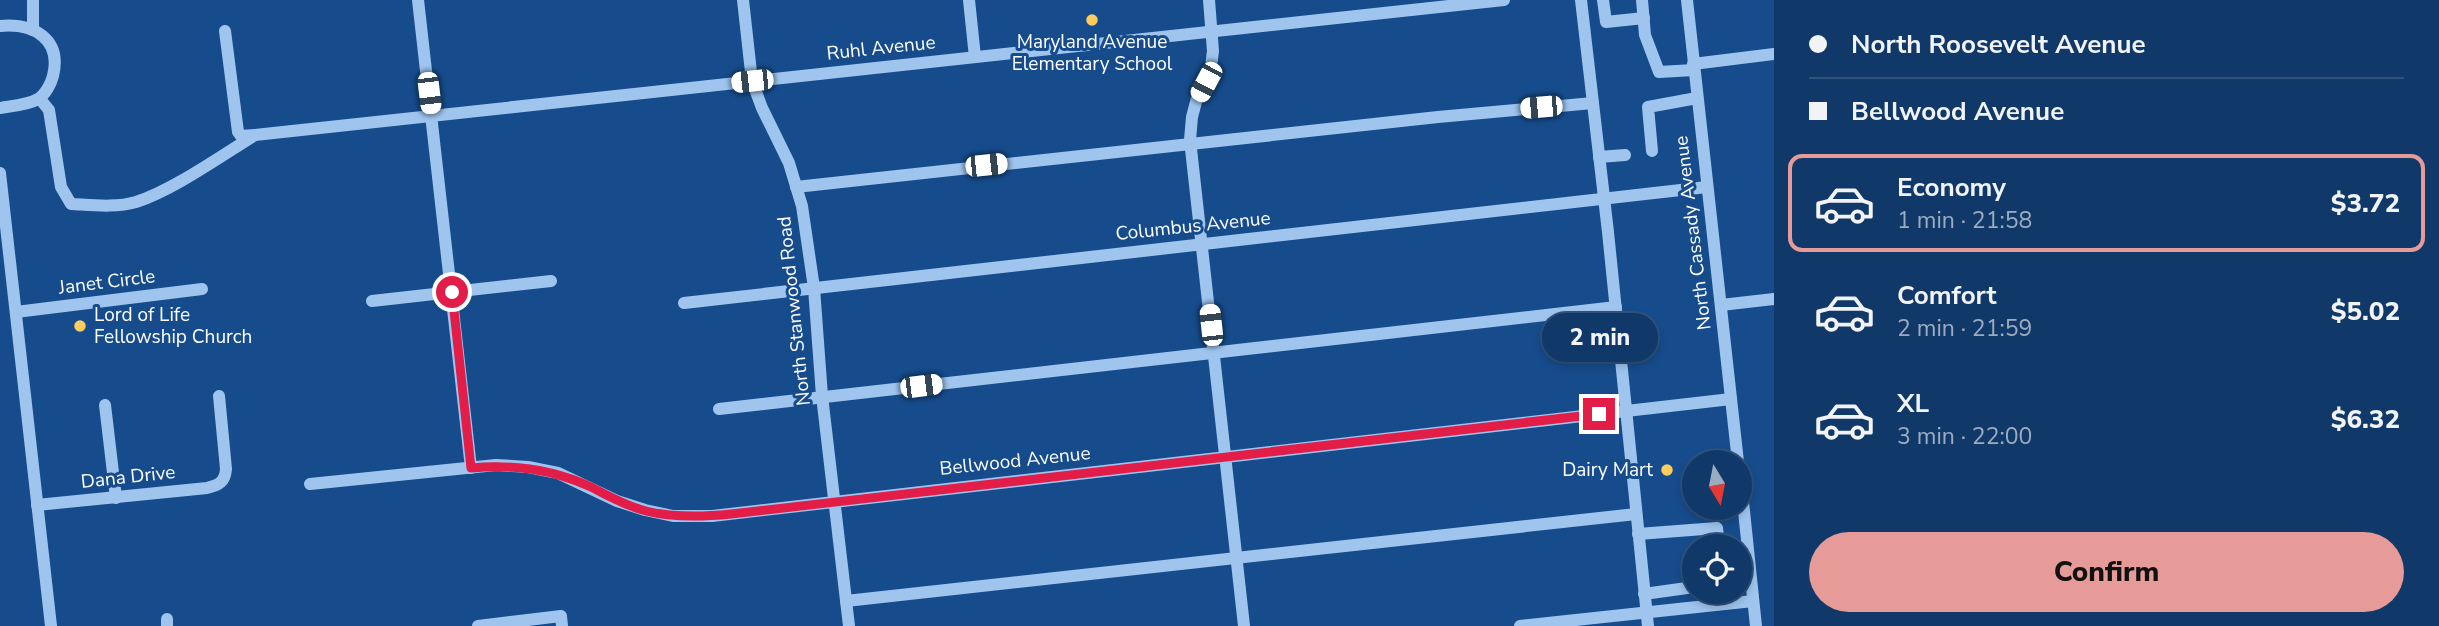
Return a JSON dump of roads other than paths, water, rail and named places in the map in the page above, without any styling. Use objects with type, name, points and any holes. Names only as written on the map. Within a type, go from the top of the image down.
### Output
[{"type":"street","points":[[33,0],[33,30]]},
{"type":"street","points":[[418,0],[471,468]]},
{"type":"street","name":"North Stanwood Road","points":[[743,0],[752,81],[789,163],[802,206],[814,288],[822,397],[849,626]]},
{"type":"street","points":[[969,0],[975,57]]},
{"type":"street","points":[[1209,0],[1213,51],[1211,67],[1192,117],[1191,145],[1244,626]]},
{"type":"street","name":"Ruhl Avenue","points":[[259,135],[1212,32],[1449,3],[1504,0]]},
{"type":"street","points":[[1581,0],[1600,157],[1648,626]]},
{"type":"street","points":[[1603,0],[1606,22]]},
{"type":"street","points":[[1642,0],[1645,35],[1659,72],[1774,54]]},
{"type":"street","name":"North Cassady Avenue","points":[[1687,0],[1737,450]]},
{"type":"street","points":[[1584,24],[1644,18]]},
{"type":"street","points":[[0,26],[15,24],[40,33],[50,44],[55,66],[51,84],[40,99],[0,108]]},
{"type":"street","points":[[225,31],[237,132],[241,136],[259,135]]},
{"type":"street","points":[[1652,151],[1648,107],[1697,98]]},
{"type":"street","points":[[40,99],[49,110],[61,187],[71,204],[95,206],[135,203],[259,135]]},
{"type":"street","points":[[796,187],[1438,117],[1593,103]]},
{"type":"street","points":[[1600,157],[1625,155]]},
{"type":"street","points":[[0,173],[51,626]]},
{"type":"street","name":"Columbus Avenue","points":[[684,303],[1707,187]]},
{"type":"street","points":[[372,301],[551,281]]},
{"type":"street","name":"Janet Circle","points":[[16,312],[202,289]]},
{"type":"street","points":[[1721,305],[1774,299]]},
{"type":"street","points":[[719,409],[1616,307]]},
{"type":"street","name":"Dana Drive","points":[[37,505],[216,486],[226,474],[219,396]]},
{"type":"street","name":"Bellwood Avenue","points":[[310,484],[496,466],[528,467],[558,474],[645,510],[673,516],[712,516],[1731,399]]},
{"type":"street","points":[[105,405],[116,498]]},
{"type":"street","points":[[846,601],[1636,514]]},
{"type":"street","points":[[1638,534],[1717,528],[1718,534]]},
{"type":"street","points":[[1644,594],[1682,589]]},
{"type":"street","points":[[1752,595],[1756,626]]},
{"type":"street","points":[[1520,626],[1646,612],[1691,604]]},
{"type":"street","points":[[478,626],[562,621]]},
{"type":"place","name":"Maryland Avenue Elementary School","points":[[1092,20]]},
{"type":"place","name":"Lord of Life Fellowship Church","points":[[80,326]]},
{"type":"place","name":"Dairy Mart","points":[[1667,470]]}]
